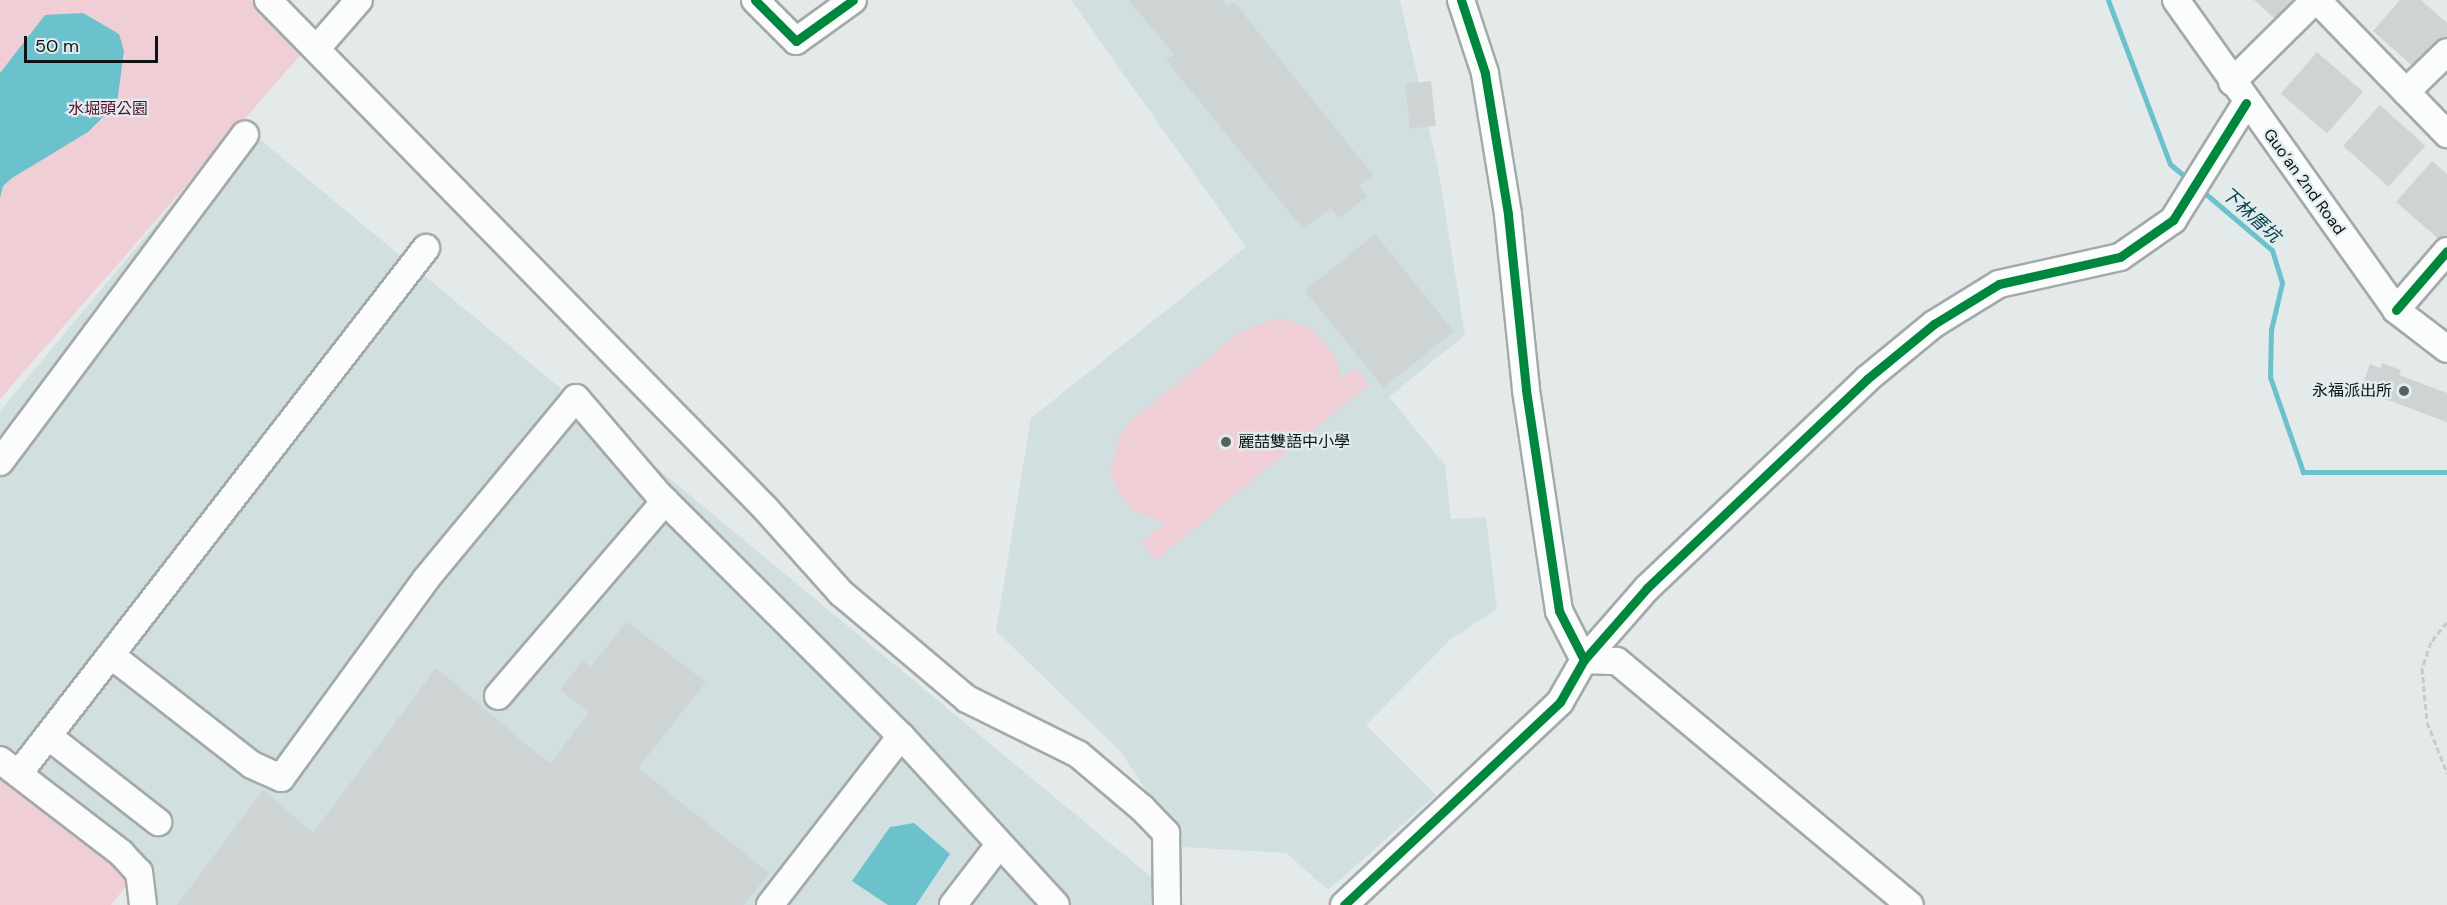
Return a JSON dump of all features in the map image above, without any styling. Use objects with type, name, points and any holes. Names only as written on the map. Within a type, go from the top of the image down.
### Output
[{"type":"street","points":[[268,0],[318,47],[398,134],[765,508],[841,593],[967,699],[1078,754],[1142,808],[1166,832],[1167,905]]},
{"type":"street","points":[[318,47],[359,0]]},
{"type":"street","points":[[755,0],[796,41],[853,0]]},
{"type":"street","points":[[1461,0],[1485,73],[1508,214],[1526,389],[1559,611],[1584,660]]},
{"type":"street","name":"Guo’an 2nd Road","points":[[2176,0],[2239,92],[2396,310],[2447,349]]},
{"type":"street","points":[[1344,905],[1560,702],[1584,660],[1647,588],[1867,380],[1934,324],[1999,284],[2120,256],[2173,220],[2196,186],[2239,92],[2316,0],[2447,134]]},
{"type":"street","points":[[2406,92],[2447,52]]},
{"type":"street","points":[[0,462],[245,135]]},
{"type":"street","points":[[143,905],[139,872],[121,853],[10,766],[48,736],[112,656],[232,494],[268,454],[426,248]]},
{"type":"street","points":[[2396,310],[2447,251]]},
{"type":"street","points":[[112,656],[252,765],[280,778],[426,579],[576,398],[665,501],[901,736],[1056,905]]},
{"type":"street","points":[[498,696],[665,501]]},
{"type":"street","points":[[1584,660],[1617,661],[1910,905]]},
{"type":"street","points":[[48,736],[159,822]]},
{"type":"street","points":[[771,905],[901,736]]},
{"type":"street","points":[[953,905],[999,845]]},
{"type":"path","points":[[2447,622],[2431,642],[2422,668],[2427,722],[2447,773]]},
{"type":"shaded area","name":"麗喆雙語中小學","points":[[1071,0],[1400,0],[1438,168],[1465,335],[1389,397],[1445,465],[1451,519],[1486,517],[1497,609],[1451,639],[1366,725],[1436,795],[1328,890],[1286,853],[1183,847],[1121,752],[996,631],[1031,418],[1246,247]]},
{"type":"shaded area","points":[[240,123],[1185,905],[145,905],[0,772],[0,411]]},
{"type":"green space","name":"水堀頭公園","points":[[0,0],[259,0],[310,44],[0,399]]},
{"type":"green space","points":[[1272,319],[1289,320],[1313,330],[1336,357],[1342,379],[1355,368],[1369,384],[1156,560],[1142,543],[1165,523],[1133,511],[1114,483],[1111,468],[1120,436],[1130,422],[1239,333]]},
{"type":"green space","points":[[0,764],[132,878],[111,905],[0,905]]},
{"type":"water","points":[[83,13],[119,34],[124,51],[117,103],[88,132],[12,178],[3,186],[0,198],[0,73],[45,15]]},
{"type":"water","points":[[914,823],[950,854],[916,905],[888,905],[852,881],[890,827]]},
{"type":"building","points":[[1128,0],[1222,0],[1228,7],[1234,2],[1373,175],[1359,186],[1367,196],[1340,218],[1331,208],[1303,229],[1166,60],[1174,54]]},
{"type":"building","points":[[2254,0],[2292,0],[2275,19]]},
{"type":"building","points":[[2400,0],[2421,0],[2447,23],[2447,39],[2418,71],[2373,31]]},
{"type":"building","points":[[2317,52],[2363,92],[2327,134],[2281,94]]},
{"type":"building","points":[[1431,81],[1436,126],[1410,128],[1405,84]]},
{"type":"building","points":[[2380,105],[2425,146],[2389,187],[2343,146]]},
{"type":"building","points":[[2432,161],[2447,174],[2447,236],[2442,242],[2396,202]]},
{"type":"building","points":[[1375,234],[1454,331],[1384,388],[1305,291]]},
{"type":"building","name":"永福派出所","points":[[2382,363],[2401,370],[2399,375],[2447,393],[2447,422],[2361,390],[2370,364],[2380,368]]},
{"type":"building","points":[[627,622],[706,682],[638,768],[769,873],[744,905],[177,905],[263,790],[313,833],[436,668],[550,764],[589,712],[560,690],[583,660],[590,667]]},
{"type":"waterway","name":"下林厝坑","points":[[2108,0],[2170,164],[2190,181]]},
{"type":"waterway","name":"下林厝坑","points":[[2200,189],[2272,250],[2282,283],[2271,330],[2270,377],[2303,472],[2447,472]]},
{"type":"cycle path","points":[[755,0],[796,41],[853,0]]},
{"type":"cycle path","points":[[1344,905],[1560,702],[1584,660],[1559,611],[1526,389],[1508,214],[1485,73],[1461,0]]},
{"type":"cycle path","points":[[1584,660],[1647,588],[1867,379],[1934,324],[1999,284],[2120,257],[2173,220],[2246,103]]},
{"type":"cycle path","points":[[2396,310],[2447,251]]},
{"type":"place","name":"永福派出所","points":[[2404,391]]},
{"type":"place","name":"麗喆雙語中小學","points":[[1226,442]]}]
